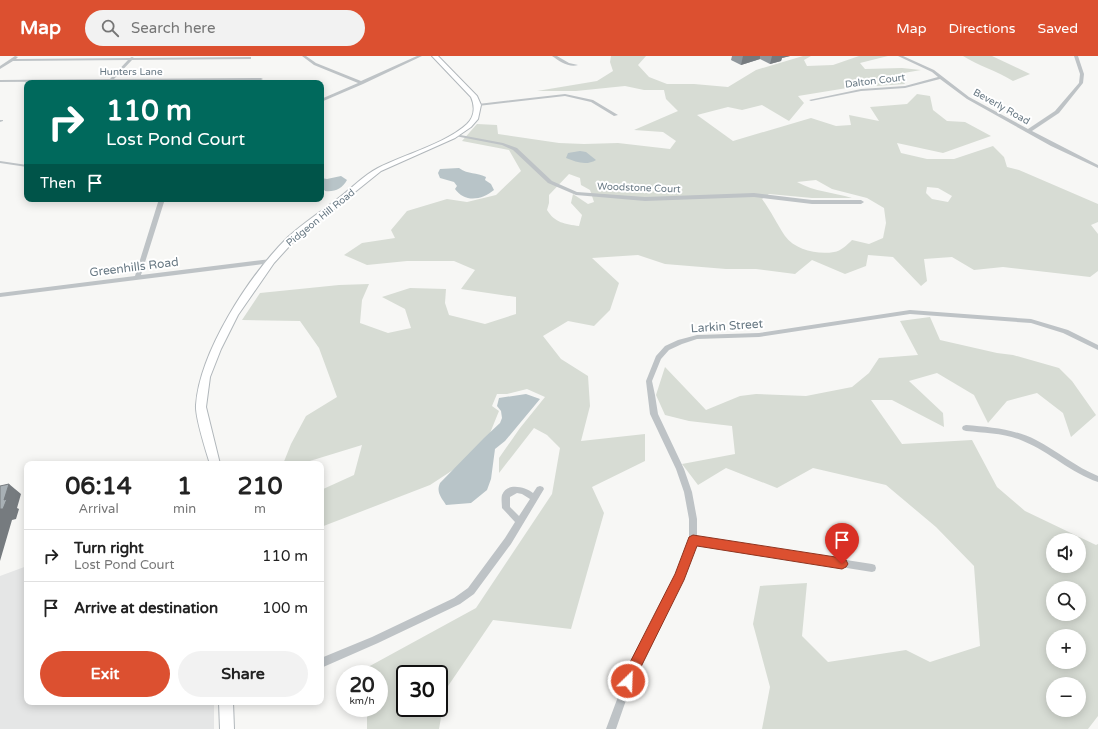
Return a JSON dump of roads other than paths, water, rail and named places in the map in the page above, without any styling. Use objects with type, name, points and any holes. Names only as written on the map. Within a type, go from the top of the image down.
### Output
[{"type":"street","points":[[0,68],[18,56]]},
{"type":"street","points":[[304,56],[315,64],[362,82]]},
{"type":"street","points":[[324,100],[420,56]]},
{"type":"street","points":[[435,56],[474,96],[478,105],[565,95],[592,101],[616,115]]},
{"type":"street","points":[[554,56],[568,64],[576,65]]},
{"type":"street","name":"Beverly Road","points":[[900,56],[929,69],[942,77],[968,98],[1098,167]]},
{"type":"street","points":[[1029,131],[1057,112],[1081,83],[1082,74],[1076,56]]},
{"type":"street","points":[[112,80],[132,58]]},
{"type":"street","points":[[13,60],[250,58]]},
{"type":"street","name":"Dalton Court","points":[[811,100],[860,90],[898,88],[942,77]]},
{"type":"street","name":"Hunters Lane","points":[[238,80],[262,79]]},
{"type":"street","name":"Hunters Lane","points":[[0,81],[24,81]]},
{"type":"street","name":"Pidgeon Hill Road","points":[[214,461],[201,407],[205,377],[216,349],[234,314],[271,261],[291,239],[380,170],[457,135],[469,126],[475,119],[478,105]]},
{"type":"street","name":"Woodstone Court","points":[[457,135],[503,144],[515,149],[550,182],[576,193],[645,199],[754,195],[812,202],[861,202]]},
{"type":"street","points":[[0,162],[24,166]]},
{"type":"street","points":[[137,278],[161,202]]},
{"type":"street","name":"Greenhills Road","points":[[0,296],[271,261]]},
{"type":"street","name":"Larkin Street","points":[[611,729],[628,681],[680,576],[693,540],[693,519],[688,492],[680,469],[654,414],[649,381],[658,358],[667,348],[697,337],[759,335],[910,312],[1031,320],[1049,324],[1070,332],[1098,348]]},
{"type":"street","points":[[966,428],[1014,434],[1032,441],[1070,465],[1098,479]]},
{"type":"street","points":[[520,522],[506,508],[506,496],[509,492],[515,489],[523,490],[535,498]]},
{"type":"street","points":[[324,662],[375,640],[457,601],[471,591],[492,565],[540,489]]},
{"type":"street","points":[[693,540],[872,568]]},
{"type":"street","points":[[227,729],[229,705]]}]
